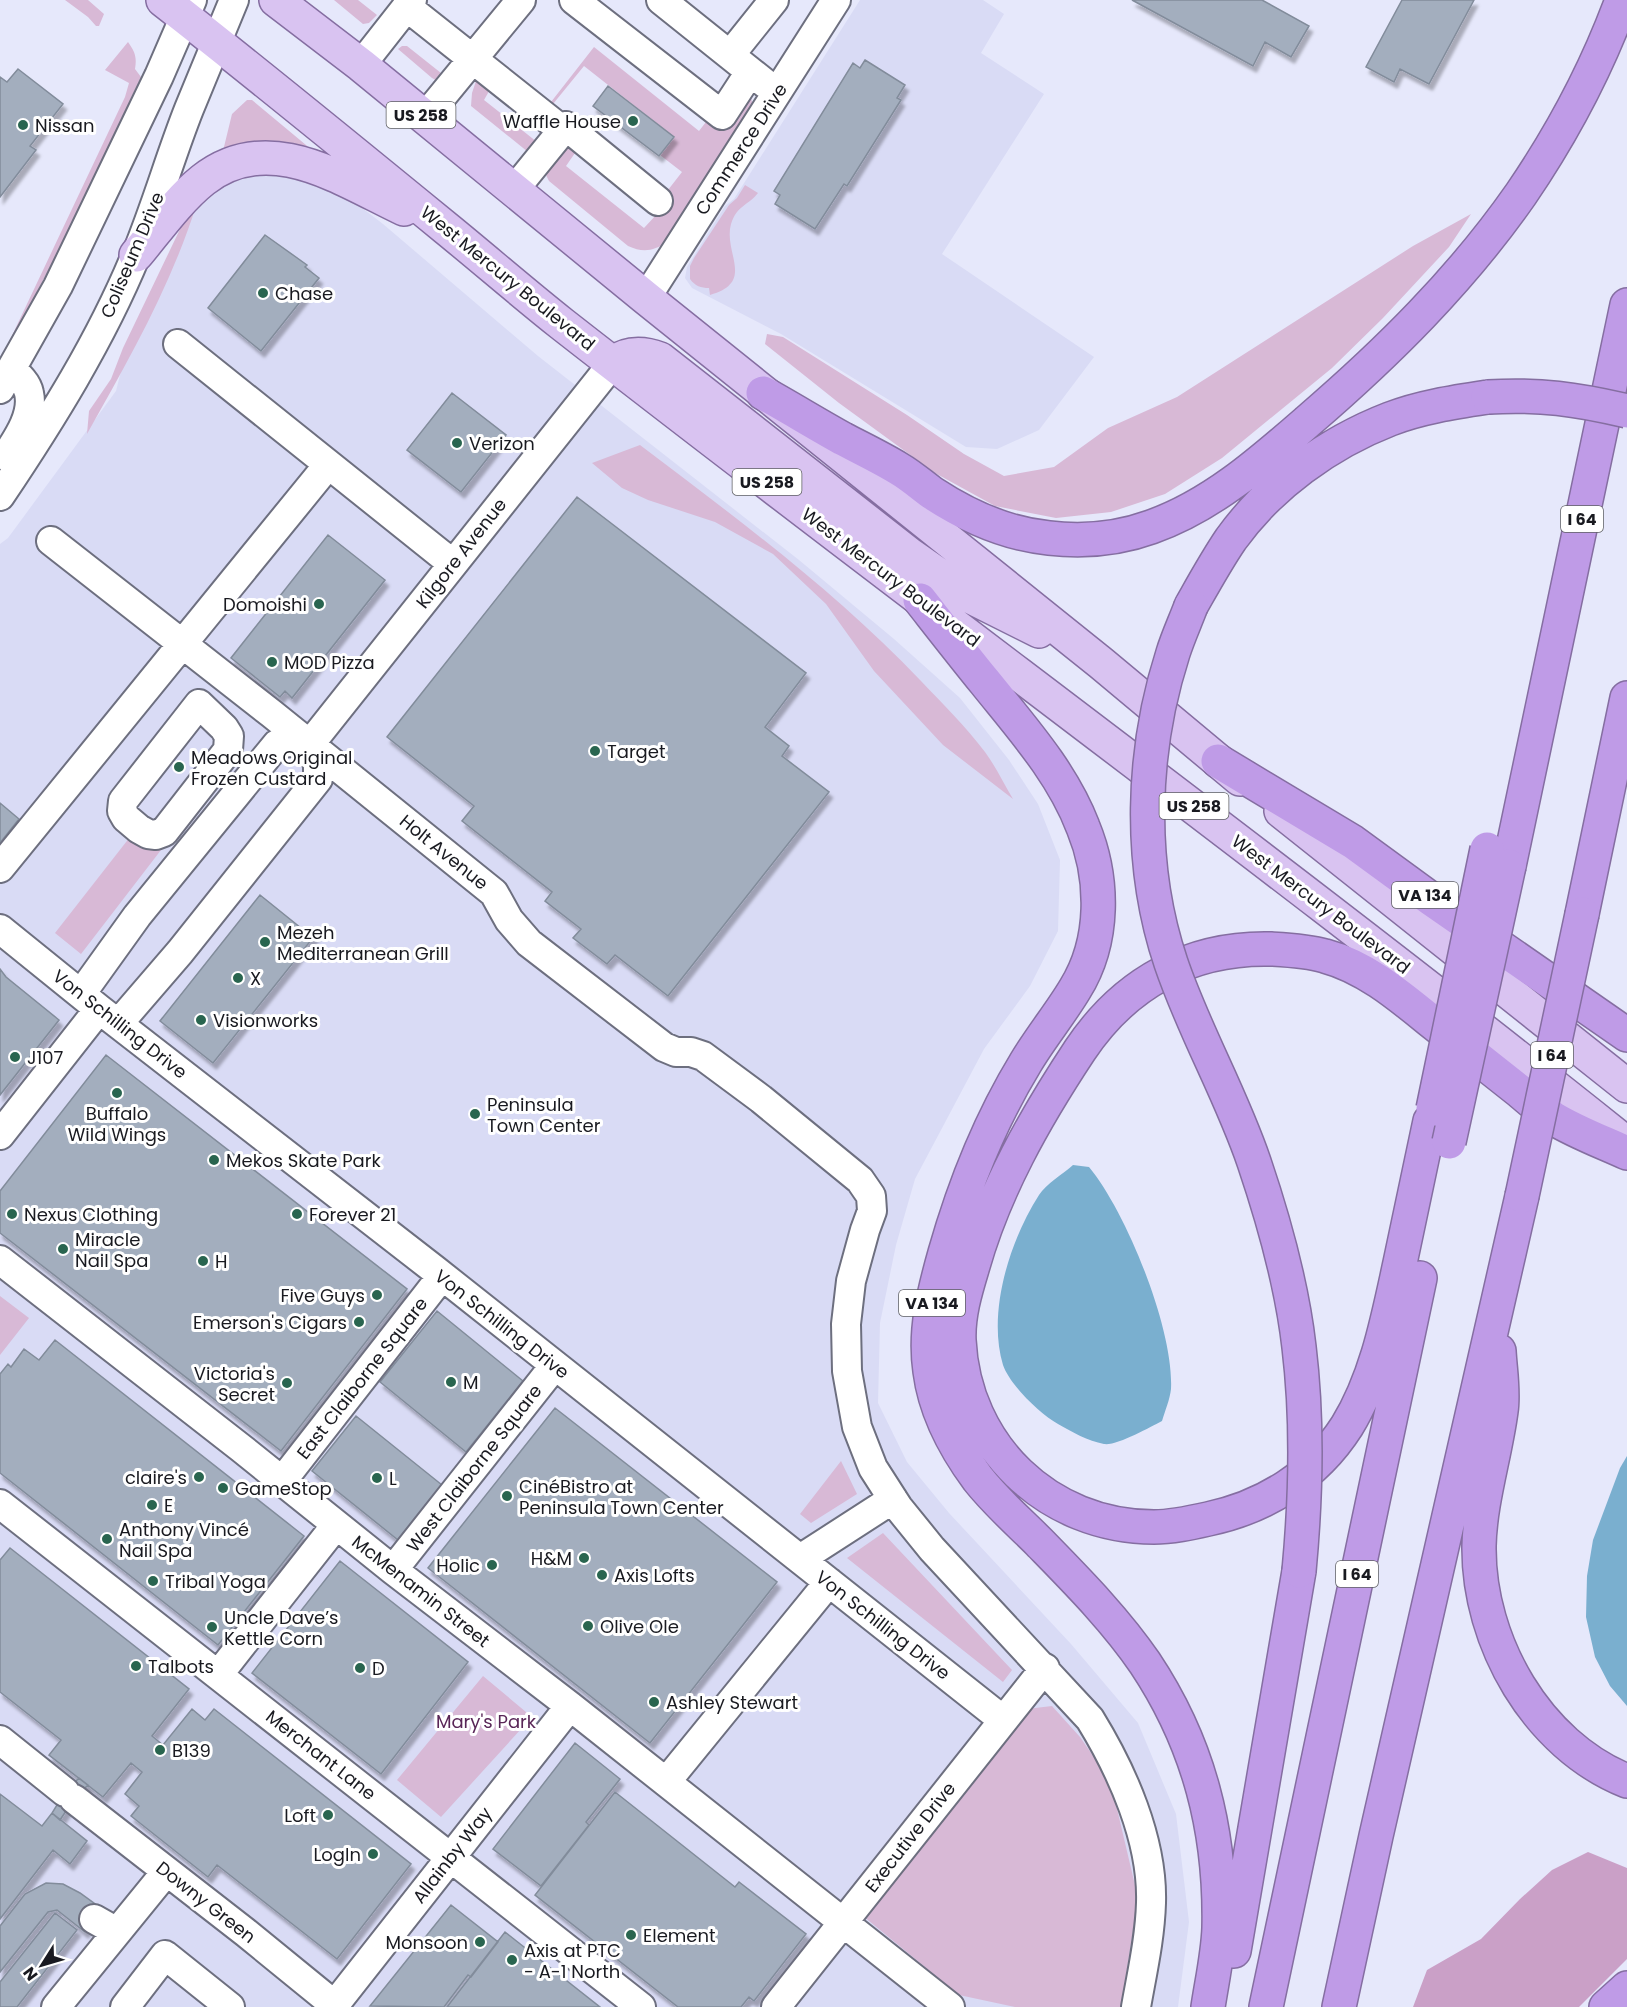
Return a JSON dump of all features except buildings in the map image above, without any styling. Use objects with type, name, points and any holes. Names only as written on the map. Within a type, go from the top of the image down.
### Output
[{"type":"highway","points":[[763,393],[900,469],[959,510],[992,525],[1047,538],[1077,540],[1111,538],[1162,522],[1191,508],[1242,476],[1335,398],[1417,320],[1486,241],[1545,156],[1579,98],[1623,0]]},
{"type":"highway","name":"I 64","points":[[1266,2007],[1440,1131],[1498,858],[1537,732],[1627,305]]},
{"type":"highway","points":[[1225,2007],[1299,1572],[1303,1528],[1304,1424],[1299,1345],[1286,1274],[1254,1161],[1171,963],[1151,874],[1148,807],[1151,762],[1161,699],[1173,652],[1191,606],[1232,538],[1284,482],[1348,438],[1391,419],[1440,404],[1488,397],[1554,397],[1627,411]]},
{"type":"highway","name":"VA 134","points":[[920,600],[1029,737],[1072,801],[1092,853],[1099,911],[1088,962],[1077,986],[1026,1062],[994,1121],[970,1177],[953,1224],[934,1294],[927,1338],[930,1373],[938,1407],[955,1445],[980,1482],[1117,1627],[1144,1662],[1169,1703],[1187,1742],[1204,1786],[1217,1857],[1219,1931],[1208,2007]]},
{"type":"highway","name":"I 64","points":[[1339,2007],[1497,1311],[1627,698]]},
{"type":"highway","name":"VA 134","points":[[1218,761],[1353,842],[1627,1035]]},
{"type":"highway","points":[[1440,1131],[1364,1397],[1335,1443],[1299,1479],[1267,1500],[1241,1511],[1185,1524],[1156,1527],[1123,1525],[1089,1517],[1062,1506],[1043,1494],[1011,1467],[990,1440],[973,1408],[963,1372],[959,1337],[964,1297],[979,1244],[1005,1181],[1027,1136],[1051,1093],[1084,1044],[1121,1002],[1157,975],[1179,964],[1211,954],[1245,948],[1282,949],[1323,955],[1352,966],[1386,985],[1553,1118],[1627,1153]]},
{"type":"highway","points":[[1497,1311],[1502,1408],[1479,1546],[1483,1589],[1495,1635],[1512,1675],[1536,1712],[1569,1746],[1614,1776],[1627,1781]]},
{"type":"highway","points":[[1606,2007],[1627,1988]]},
{"type":"main road","name":"US 258","points":[[276,0],[361,65],[763,393],[1101,663],[1218,761],[1627,1086]]},
{"type":"main road","name":"West Mercury Boulevard","points":[[180,6],[217,42],[560,322],[920,600],[1041,689],[1456,1007],[1627,1144]]},
{"type":"main road","points":[[136,255],[185,198],[204,180],[244,160],[262,157],[301,162],[321,169],[449,230]]},
{"type":"main road","points":[[613,363],[626,356],[637,354],[660,359],[909,554],[969,596],[1101,663]]},
{"type":"street","name":"Coliseum Drive","points":[[0,496],[73,380],[109,313],[136,255],[189,109],[234,0]]},
{"type":"street","points":[[425,117],[521,0]]},
{"type":"street","points":[[574,0],[722,115],[740,64],[774,0]]},
{"type":"street","points":[[661,0],[777,93]]},
{"type":"street","name":"Commerce Drive","points":[[646,298],[836,0]]},
{"type":"street","points":[[361,65],[409,3],[562,130]]},
{"type":"street","points":[[0,465],[18,437],[29,408],[29,394],[23,380],[6,380],[58,286],[180,6]]},
{"type":"street","points":[[514,190],[566,126],[658,201]]},
{"type":"street","points":[[178,344],[453,564]]},
{"type":"street","name":"Kilgore Avenue","points":[[310,744],[613,363]]},
{"type":"street","points":[[0,868],[328,465]]},
{"type":"street","name":"Holt Avenue","points":[[51,541],[310,744],[494,893],[508,920],[529,942],[664,1047],[676,1052],[691,1052],[703,1056],[761,1099],[860,1180],[871,1196],[872,1211],[851,1281],[846,1324],[847,1371],[857,1427],[873,1468],[893,1499]]},
{"type":"street","points":[[0,1135],[99,1009],[137,916],[277,744],[291,742],[310,744],[318,765],[318,779],[180,952],[99,1009]]},
{"type":"street","name":"Von Schilling Drive","points":[[0,929],[1003,1720]]},
{"type":"street","name":"McMenamin Street","points":[[0,1260],[950,2007]]},
{"type":"street","name":"East Claiborne Square","points":[[282,1481],[442,1276]]},
{"type":"street","name":"West Claiborne Square","points":[[393,1570],[555,1365]]},
{"type":"street","points":[[800,1559],[893,1499],[932,1549],[1090,1719],[1105,1744],[1133,1808],[1143,1840],[1149,1872],[1150,1926],[1136,2007]]},
{"type":"street","name":"Merchant Lane","points":[[2,1511],[218,1675],[641,2007]]},
{"type":"street","points":[[218,1675],[336,1525]]},
{"type":"street","points":[[666,1782],[829,1582]]},
{"type":"street","name":"Executive Drive","points":[[776,2007],[1044,1668]]},
{"type":"street","name":"Allainby Way","points":[[335,2006],[450,1856],[570,1706]]},
{"type":"street","name":"Downy Green","points":[[0,1740],[245,1932],[335,2006]]},
{"type":"street","points":[[56,2007],[106,1925],[166,1872]]},
{"type":"street","points":[[125,2007],[165,1955],[230,2007]]},
{"type":"shaded area","points":[[860,0],[983,0],[1004,14],[981,53],[1044,94],[942,254],[1094,357],[1039,430],[997,449],[966,447],[781,334],[692,288],[685,278],[687,267],[725,206],[734,199]]},
{"type":"shaded area","name":"Peninsula Town Center","points":[[253,174],[300,176],[345,195],[383,224],[538,356],[799,560],[894,639],[960,698],[1009,760],[1038,804],[1060,860],[1058,931],[1030,986],[984,1049],[915,1179],[896,1245],[880,1323],[878,1403],[907,1462],[949,1513],[1071,1644],[1138,1723],[1176,1814],[1189,1922],[1178,2007],[0,2007],[0,544],[8,538],[116,391],[127,347],[194,213],[218,188]]},
{"type":"shaded area","points":[[1588,1852],[1627,1868],[1627,1959],[1579,2007],[1413,2007],[1427,1970],[1481,1939],[1552,1870]]},
{"type":"green space","points":[[65,0],[88,0],[104,14],[99,26],[96,26]]},
{"type":"green space","points":[[334,0],[358,0],[377,15],[369,23],[363,24]]},
{"type":"green space","points":[[128,42],[135,55],[135,69],[141,77],[62,244],[9,345],[125,97],[129,83],[105,70]]},
{"type":"green space","points":[[407,46],[441,73],[444,78],[439,82],[432,78],[398,49]]},
{"type":"green space","points":[[594,47],[699,131],[709,118],[751,98],[753,105],[667,242],[653,249],[639,250],[628,246],[549,181],[546,175],[567,146],[575,153],[566,166],[644,228],[657,214],[659,215],[672,193],[668,190],[682,172],[660,155],[674,137],[584,66],[553,104],[551,102]]},
{"type":"green space","points":[[481,79],[490,84],[484,100],[537,142],[528,152],[471,106],[476,81]]},
{"type":"green space","points":[[247,100],[252,100],[312,150],[223,151],[232,114]]},
{"type":"green space","points":[[745,185],[758,193],[736,213],[731,224],[730,235],[735,274],[732,282],[724,289],[710,295],[709,288],[698,286],[690,279],[690,266],[729,205],[737,198]]},
{"type":"green space","points":[[197,203],[187,234],[162,293],[87,434],[89,411],[111,379],[123,348],[182,225]]},
{"type":"green space","points":[[1471,214],[1449,247],[1383,318],[1332,368],[1222,458],[1165,494],[1111,512],[1056,518],[995,506],[935,473],[839,403],[765,344],[767,334],[783,337],[907,415],[964,454],[1004,476],[1054,467],[1108,428],[1177,397],[1413,246]]},
{"type":"green space","points":[[640,445],[785,557],[888,648],[978,743],[1013,799],[943,745],[874,671],[826,604],[773,554],[715,522],[648,500],[622,488],[592,463]]},
{"type":"green space","points":[[130,837],[161,850],[81,954],[55,933]]},
{"type":"green space","points":[[0,1296],[29,1318],[0,1355]]},
{"type":"green space","points":[[841,1461],[857,1494],[811,1523],[800,1514]]},
{"type":"green space","points":[[883,1533],[1012,1670],[1003,1682],[847,1558]]},
{"type":"green space","name":"Mary's Park","points":[[483,1676],[532,1717],[441,1817],[397,1780]]},
{"type":"green space","points":[[1052,1706],[1080,1737],[1100,1766],[1114,1796],[1138,1898],[1121,2007],[1015,2007],[959,1995],[863,1916],[1027,1709]]},
{"type":"water","points":[[1073,1165],[1089,1167],[1104,1187],[1118,1213],[1145,1273],[1165,1336],[1170,1364],[1171,1389],[1162,1421],[1133,1436],[1110,1444],[1098,1443],[1074,1433],[1035,1406],[1019,1390],[1007,1373],[999,1344],[998,1322],[1004,1277],[1019,1233],[1042,1191]]},
{"type":"water","points":[[1627,1456],[1627,1706],[1610,1686],[1595,1657],[1586,1617],[1587,1576],[1593,1540],[1620,1468]]},
{"type":"place","name":"Waffle House","points":[[633,121]]},
{"type":"place","name":"Nissan","points":[[23,125]]},
{"type":"place","name":"Chase","points":[[263,293]]},
{"type":"place","name":"Verizon","points":[[457,443]]},
{"type":"place","name":"Domoishi","points":[[319,604]]},
{"type":"place","name":"MOD Pizza","points":[[272,662]]},
{"type":"place","name":"Target","points":[[595,751]]},
{"type":"place","name":"Meadows Original Frozen Custard","points":[[179,767]]},
{"type":"place","name":"Mezeh Mediterranean Grill","points":[[265,942]]},
{"type":"place","name":"X","points":[[238,978]]},
{"type":"place","name":"Visionworks","points":[[201,1020]]},
{"type":"place","name":"J107","points":[[15,1057]]},
{"type":"place","name":"Buffalo Wild Wings","points":[[117,1093]]},
{"type":"place","name":"Peninsula Town Center","points":[[475,1114]]},
{"type":"place","name":"Mekos Skate Park","points":[[214,1160]]},
{"type":"place","name":"Nexus Clothing","points":[[12,1214]]},
{"type":"place","name":"Forever 21","points":[[297,1214]]},
{"type":"place","name":"Miracle Nail Spa","points":[[63,1249]]},
{"type":"place","name":"H","points":[[203,1261]]},
{"type":"place","name":"Five Guys","points":[[377,1295]]},
{"type":"place","name":"Emerson's Cigars","points":[[359,1322]]},
{"type":"place","name":"M","points":[[451,1382]]},
{"type":"place","name":"Victoria's Secret","points":[[287,1383]]},
{"type":"place","name":"claire's","points":[[199,1477]]},
{"type":"place","name":"L","points":[[377,1478]]},
{"type":"place","name":"GameStop","points":[[223,1488]]},
{"type":"place","name":"CinéBistro at Peninsula Town Center","points":[[507,1496]]},
{"type":"place","name":"E","points":[[152,1505]]},
{"type":"place","name":"Anthony Vincé Nail Spa","points":[[107,1539]]},
{"type":"place","name":"H&M","points":[[584,1558]]},
{"type":"place","name":"Holic","points":[[492,1565]]},
{"type":"place","name":"Axis Lofts","points":[[602,1575]]},
{"type":"place","name":"Tribal Yoga","points":[[153,1581]]},
{"type":"place","name":"Olive Ole","points":[[588,1626]]},
{"type":"place","name":"Uncle Dave’s Kettle Corn","points":[[212,1627]]},
{"type":"place","name":"Talbots","points":[[136,1666]]},
{"type":"place","name":"D","points":[[360,1668]]},
{"type":"place","name":"Ashley Stewart","points":[[654,1702]]},
{"type":"place","name":"B139","points":[[160,1750]]},
{"type":"place","name":"Loft","points":[[328,1815]]},
{"type":"place","name":"LogIn","points":[[373,1854]]},
{"type":"place","name":"Element","points":[[631,1935]]},
{"type":"place","name":"Monsoon","points":[[480,1942]]},
{"type":"place","name":"Axis at PTC - A-1 North","points":[[512,1960]]}]
